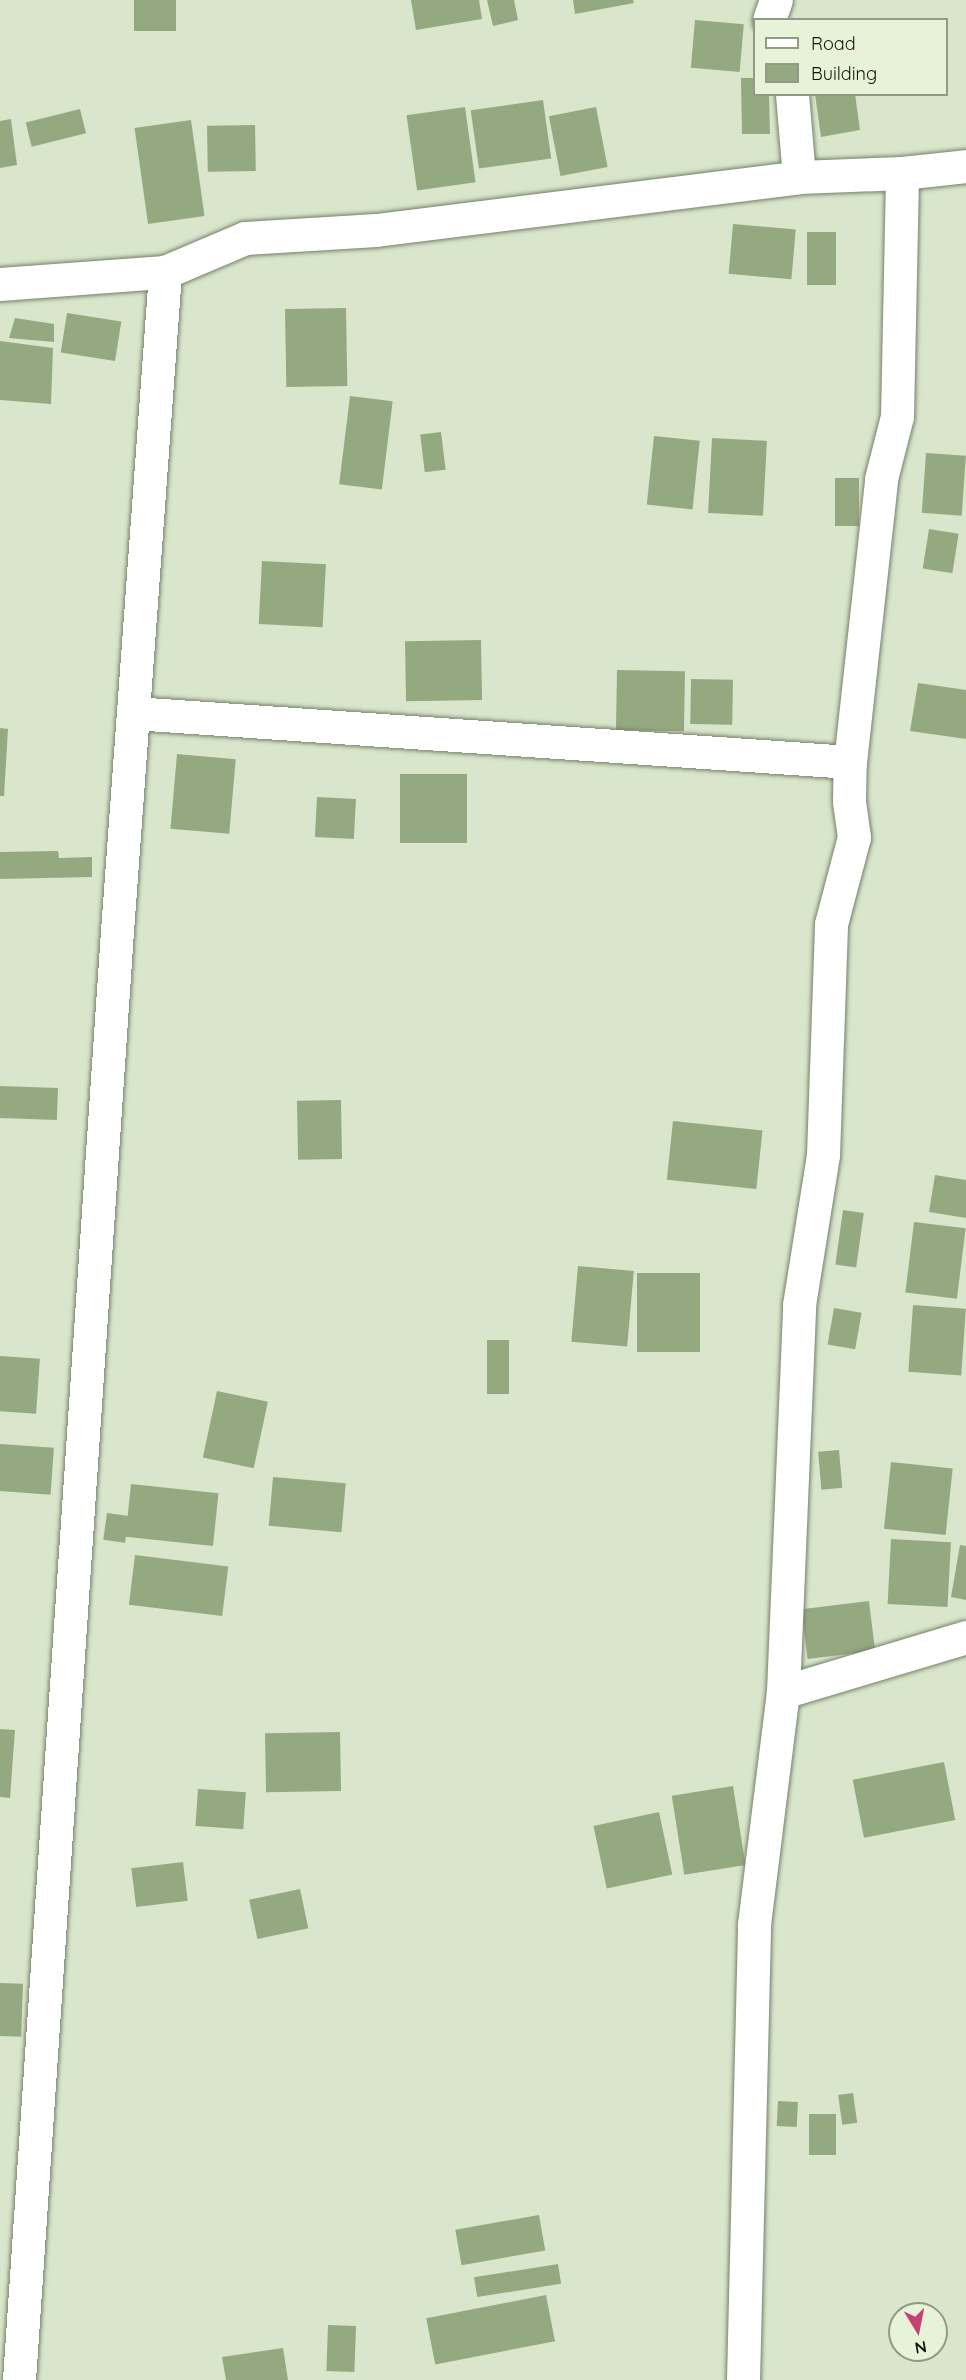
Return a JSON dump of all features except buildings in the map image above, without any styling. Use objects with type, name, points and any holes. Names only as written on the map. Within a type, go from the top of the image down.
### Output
[{"type":"street","points":[[769,18],[776,0]]},
{"type":"street","points":[[792,96],[799,177]]},
{"type":"street","points":[[0,284],[165,272],[245,238],[376,230],[799,177],[902,173],[966,166]]},
{"type":"street","points":[[743,2380],[754,1924],[783,1692],[799,1305],[823,1155],[831,924],[854,837],[849,801],[850,762],[881,479],[897,416],[902,173]]},
{"type":"street","points":[[19,2380],[165,272]]},
{"type":"street","points":[[133,713],[850,762]]},
{"type":"street","points":[[783,1692],[966,1637]]}]
